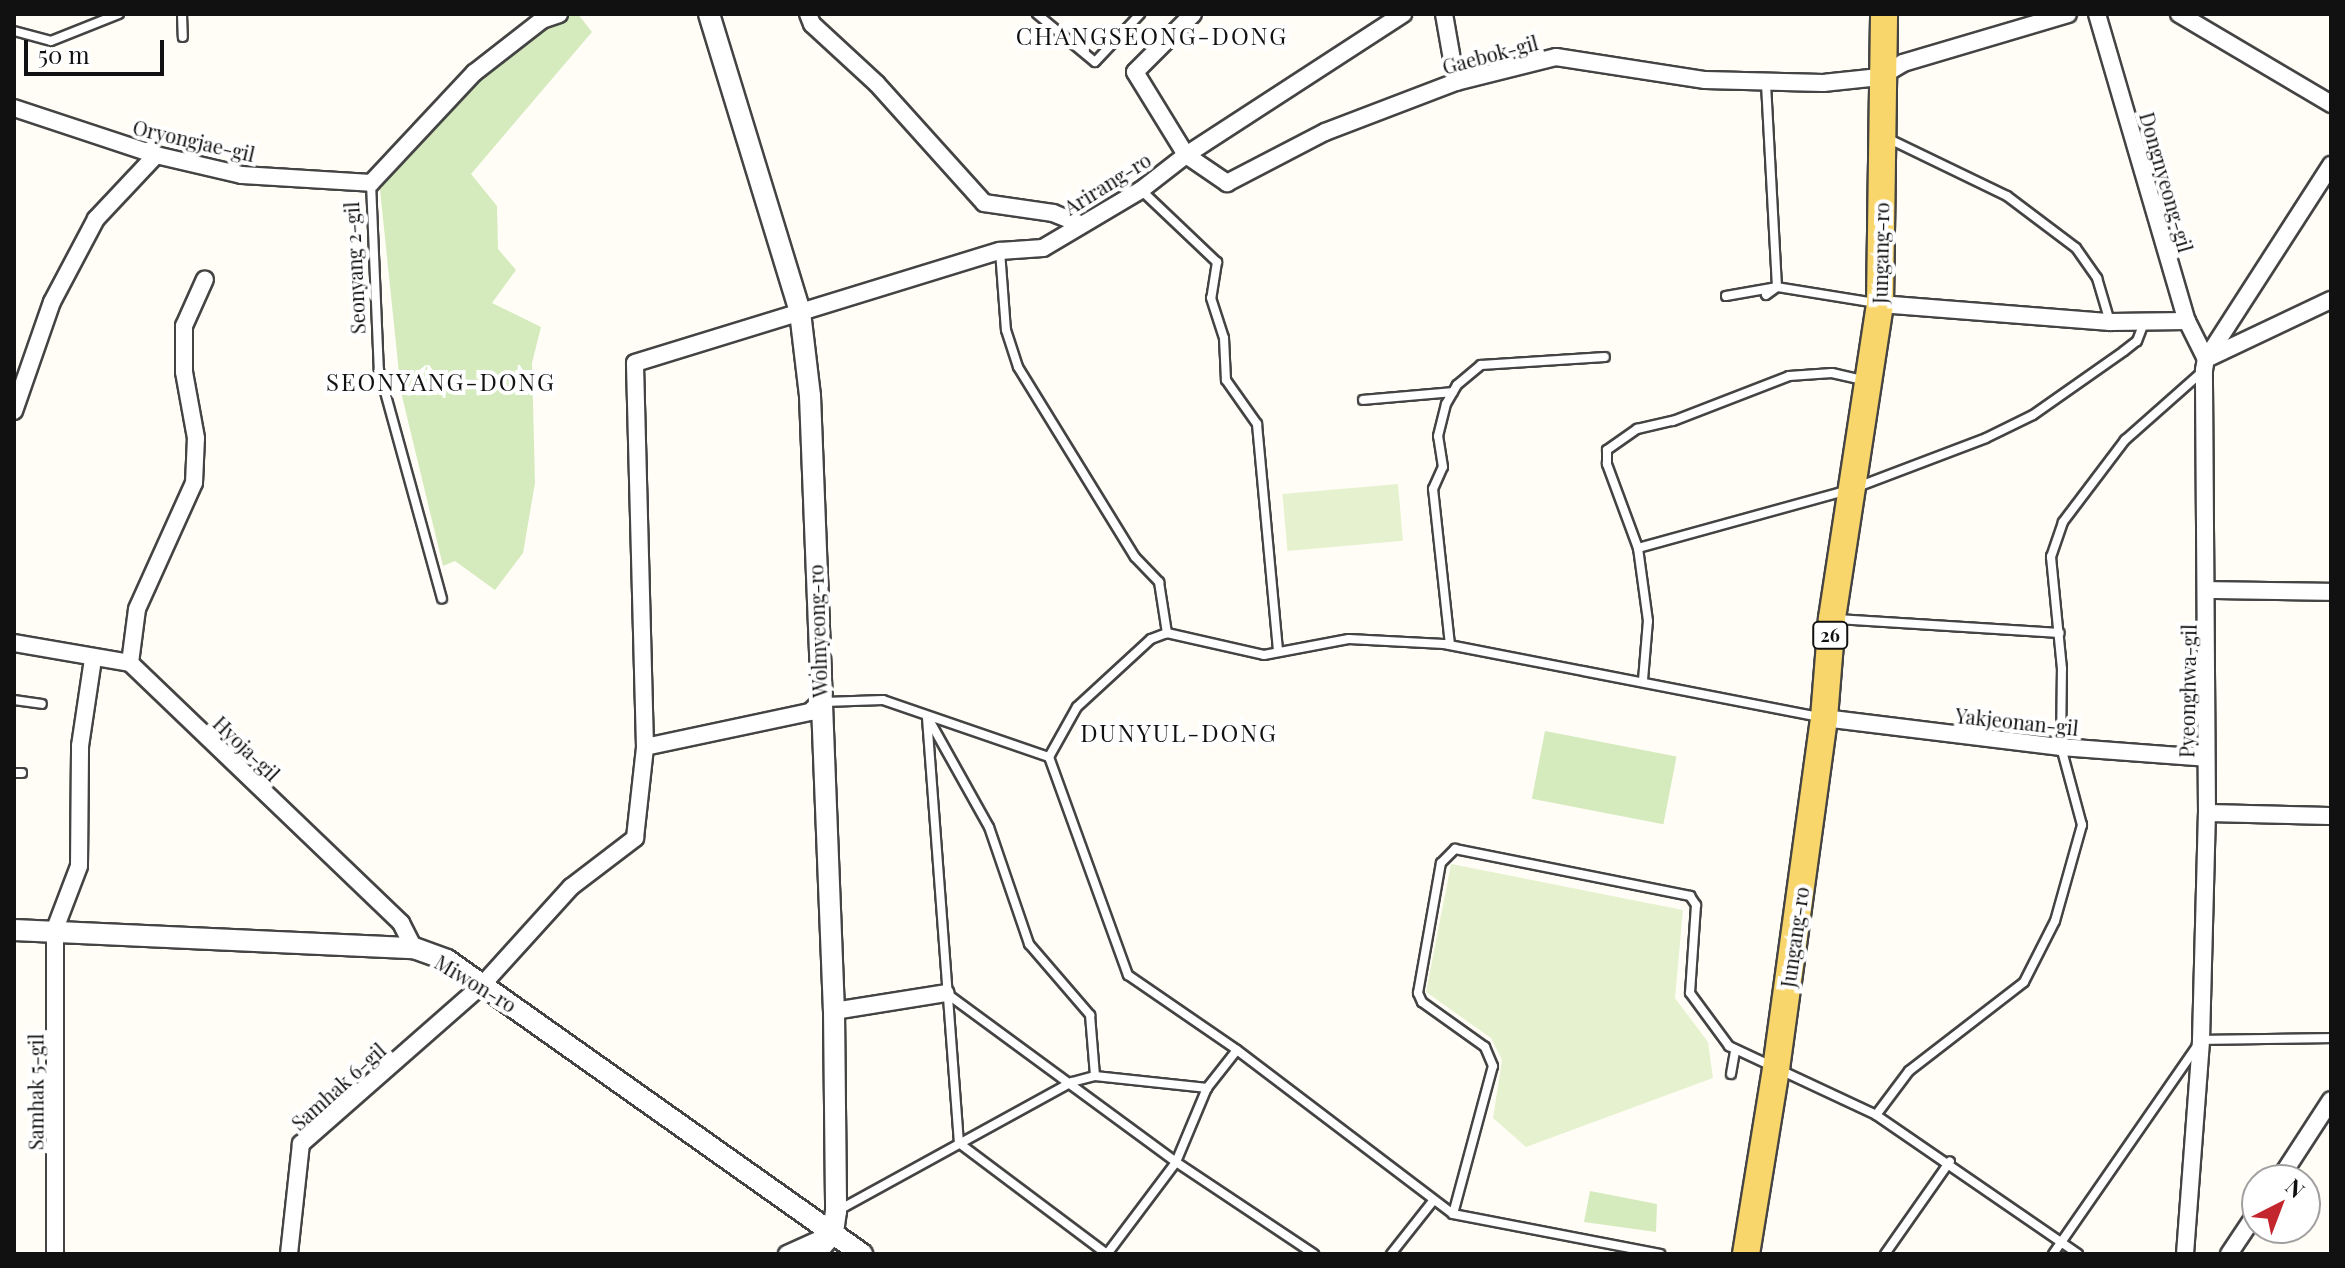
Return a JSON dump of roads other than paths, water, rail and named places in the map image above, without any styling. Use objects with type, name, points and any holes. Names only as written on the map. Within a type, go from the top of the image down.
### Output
[{"type":"main road","name":"Jungang-ro","points":[[1746,1254],[1776,1069],[1824,718],[1832,618],[1871,383],[1880,304],[1883,136],[1880,77],[1884,14]]},
{"type":"street","name":"Seonyang 2-gil","points":[[371,183],[474,73],[542,20],[559,14]]},
{"type":"street","name":"Wolmyeong-ro","points":[[709,14],[800,312],[810,396],[819,703],[834,1011],[836,1211],[833,1233]]},
{"type":"street","points":[[808,14],[812,24],[877,84],[984,203],[1053,213],[1078,223]]},
{"type":"street","points":[[1186,155],[1135,72],[1193,14]]},
{"type":"street","name":"Arirang-ro","points":[[645,747],[635,363],[1000,251],[1043,248],[1078,223],[1141,190],[1186,155],[1403,14]]},
{"type":"street","points":[[1444,14],[1456,82]]},
{"type":"street","points":[[1880,77],[1903,63],[2068,14]]},
{"type":"street","name":"Dongnyeong-gil","points":[[2097,14],[2187,321],[2205,364]]},
{"type":"street","points":[[2179,14],[2331,104]]},
{"type":"street","name":"Gaebok-gil","points":[[1186,155],[1227,183],[1325,132],[1456,82],[1556,57],[1705,80],[1766,82],[1880,77]]},
{"type":"street","name":"Oryongjae-gil","points":[[14,108],[156,155],[242,175],[371,183]]},
{"type":"street","points":[[14,411],[52,302],[96,219],[156,155]]},
{"type":"street","points":[[2205,364],[2331,165]]},
{"type":"street","points":[[14,643],[130,663],[137,609],[194,483],[196,438],[184,372],[184,326],[205,279]]},
{"type":"street","points":[[2205,364],[2331,300]]},
{"type":"street","points":[[1880,304],[2110,322],[2187,321]]},
{"type":"street","name":"Pyeonghwa-gil","points":[[2185,1254],[2201,1040],[2207,813],[2205,364]]},
{"type":"street","points":[[2208,590],[2331,592]]},
{"type":"street","points":[[55,929],[79,866],[80,746],[93,659]]},
{"type":"street","name":"Hyoja-gil","points":[[130,663],[401,923],[414,948]]},
{"type":"street","points":[[645,747],[810,712],[819,703]]},
{"type":"street","name":"Yakjeonan-gil","points":[[1824,718],[2061,747],[2206,758]]},
{"type":"street","name":"Samhak 6-gil","points":[[289,1254],[301,1144],[484,983],[571,887],[635,838],[645,747]]},
{"type":"street","points":[[2207,813],[2331,816]]},
{"type":"street","name":"Miwon-ro","points":[[14,930],[55,929],[414,948],[484,983],[862,1254]]},
{"type":"street","name":"Samhak 5-gil","points":[[55,929],[55,1254]]},
{"type":"street","points":[[834,1011],[946,993]]},
{"type":"street","points":[[2289,1164],[2331,1100]]},
{"type":"street","points":[[787,1254],[833,1233]]},
{"type":"street","points":[[815,1254],[833,1233]]},
{"type":"street","points":[[2229,1254],[2241,1236]]},
{"type":"lane","points":[[14,31],[51,41],[119,14]]},
{"type":"lane","points":[[182,14],[183,37]]},
{"type":"lane","points":[[1037,14],[1095,62],[1140,14]]},
{"type":"lane","points":[[1766,82],[1765,209],[1777,287]]},
{"type":"lane","points":[[1883,136],[2007,196],[2076,248],[2097,278],[2110,322]]},
{"type":"lane","name":"Seonyang 2-gil","points":[[371,183],[379,370],[442,598]]},
{"type":"lane","points":[[1141,190],[1217,262],[1211,298],[1224,338],[1226,380],[1257,424],[1278,651]]},
{"type":"lane","points":[[1000,251],[1006,330],[1018,367],[1135,557],[1159,582],[1167,633]]},
{"type":"lane","points":[[1766,295],[1777,287]]},
{"type":"lane","points":[[1726,296],[1777,287],[1880,304]]},
{"type":"lane","points":[[1638,548],[1852,489],[2033,415],[2137,341],[2144,323]]},
{"type":"lane","points":[[1450,645],[1433,489],[1443,467],[1439,423],[1453,392],[1481,365],[1605,357]]},
{"type":"lane","points":[[1876,1115],[1909,1071],[2024,982],[2055,921],[2082,825],[2061,747],[2060,633],[2051,557],[2063,522],[2125,440],[2205,364]]},
{"type":"lane","points":[[1643,680],[1648,621],[1638,548],[1607,464],[1607,450],[1617,439],[1789,376],[1832,373],[1871,383]]},
{"type":"lane","points":[[1363,400],[1410,392],[1453,392]]},
{"type":"lane","points":[[1832,618],[1944,628],[2060,633]]},
{"type":"lane","points":[[1660,1254],[1453,1214],[1237,1050],[1128,975],[1049,757],[1077,707],[1151,639],[1167,633],[1264,655],[1349,639],[1450,645],[1643,680],[1824,718]]},
{"type":"lane","points":[[14,700],[42,704]]},
{"type":"lane","points":[[819,703],[883,700],[927,718],[1049,757]]},
{"type":"lane","points":[[927,718],[959,1143],[1107,1254],[1176,1162],[1207,1088],[1237,1050]]},
{"type":"lane","points":[[927,718],[989,827],[1029,944],[1090,1015],[1095,1076]]},
{"type":"lane","points":[[1453,1214],[1493,1066],[1485,1047],[1422,1002],[1418,993],[1441,863],[1450,850],[1690,896],[1696,905],[1690,993],[1735,1051],[1876,1115],[1950,1161],[2078,1254]]},
{"type":"lane","points":[[946,993],[1072,1082],[1176,1162],[1314,1254]]},
{"type":"lane","points":[[2053,1254],[2201,1040],[2331,1038]]},
{"type":"lane","points":[[1731,1074],[1735,1051]]},
{"type":"lane","points":[[836,1211],[1072,1082],[1095,1076],[1207,1088]]},
{"type":"lane","points":[[1885,1254],[1950,1161]]},
{"type":"lane","points":[[1391,1254],[1433,1201]]},
{"type":"district","name":"CHANGSEONG-DONG","points":[[1152,36]]},
{"type":"district","name":"SEONYANG-DONG","points":[[441,382]]},
{"type":"district","name":"DUNYUL-DONG","points":[[1179,733]]}]
